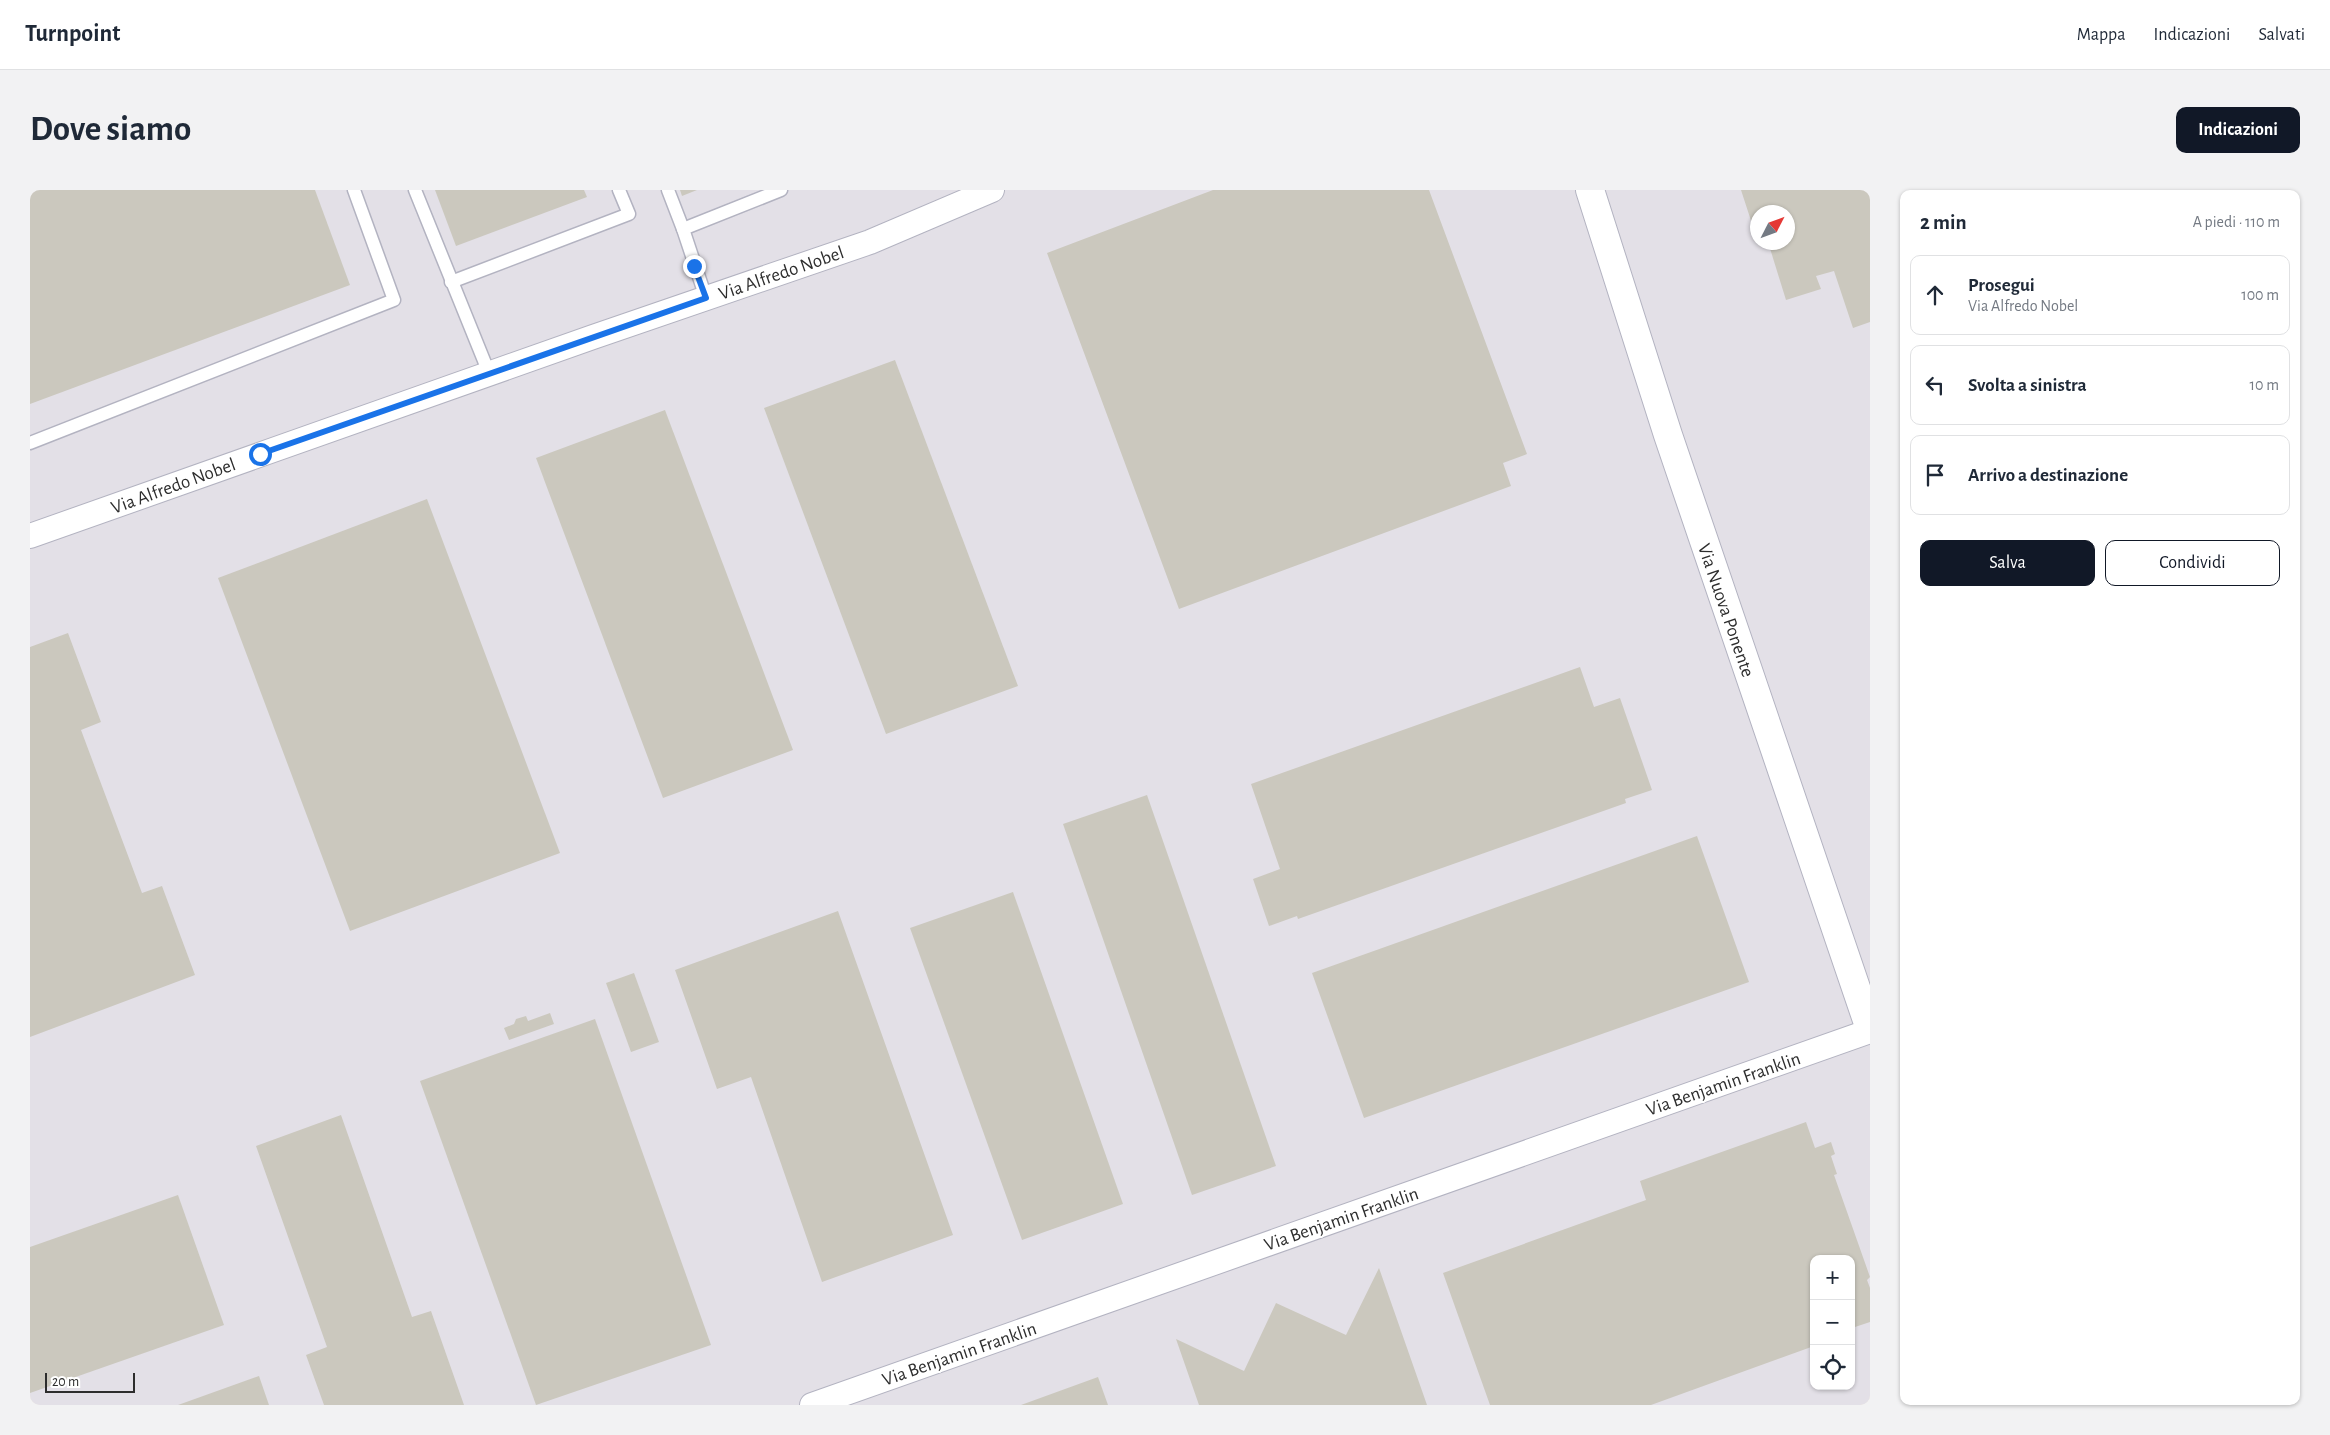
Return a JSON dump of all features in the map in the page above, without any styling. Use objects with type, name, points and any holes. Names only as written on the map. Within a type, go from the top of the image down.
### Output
[{"type":"street","name":"Via Alfredo Nobel","points":[[30,536],[870,242],[992,190]]},
{"type":"street","name":"Via Nuova Ponente","points":[[1590,190],[1668,435],[1870,1030]]},
{"type":"street","name":"Via Benjamin Franklin","points":[[823,1403],[1870,1030]]},
{"type":"lane","points":[[30,443],[394,300],[354,190]]},
{"type":"lane","points":[[415,190],[489,374]]},
{"type":"lane","points":[[451,282],[629,214],[619,190]]},
{"type":"lane","points":[[668,190],[683,228],[706,298]]},
{"type":"lane","points":[[683,228],[781,190]]},
{"type":"shaded area","points":[[30,190],[1870,190],[1870,1405],[30,1405]]},
{"type":"building","points":[[30,190],[315,190],[350,285],[30,404]]},
{"type":"building","points":[[435,190],[584,190],[587,197],[456,246]]},
{"type":"building","points":[[680,190],[697,190],[682,196]]},
{"type":"building","points":[[1213,190],[1429,190],[1527,454],[1503,463],[1511,486],[1179,609],[1047,253]]},
{"type":"building","points":[[1741,190],[1870,190],[1870,322],[1853,328],[1834,271],[1816,276],[1821,289],[1786,300],[1770,250],[1795,250],[1795,205],[1750,205],[1750,218]]},
{"type":"building","points":[[895,360],[1018,686],[886,734],[764,408]]},
{"type":"building","points":[[665,410],[793,750],[663,798],[536,458]]},
{"type":"building","points":[[427,499],[560,853],[350,931],[218,578]]},
{"type":"building","points":[[68,633],[101,722],[81,730],[142,893],[162,886],[195,975],[30,1037],[30,647]]},
{"type":"building","points":[[1580,667],[1594,707],[1620,698],[1652,790],[1625,799],[1626,803],[1298,919],[1297,916],[1269,926],[1253,879],[1280,869],[1251,784]]},
{"type":"building","points":[[1147,795],[1276,1166],[1192,1195],[1063,824]]},
{"type":"building","points":[[1697,836],[1749,982],[1364,1118],[1312,973]]},
{"type":"building","points":[[1013,892],[1123,1204],[1022,1240],[910,928]]},
{"type":"building","points":[[838,911],[953,1235],[822,1282],[751,1077],[717,1089],[675,970]]},
{"type":"building","points":[[634,973],[659,1042],[631,1052],[606,983]]},
{"type":"building","points":[[550,1013],[554,1024],[509,1040],[504,1028],[514,1024],[516,1019],[526,1016],[528,1021]]},
{"type":"building","points":[[595,1019],[711,1345],[536,1405],[420,1081]]},
{"type":"building","points":[[341,1115],[412,1317],[431,1311],[464,1405],[324,1405],[306,1355],[327,1347],[256,1146]]},
{"type":"building","points":[[1806,1122],[1815,1148],[1831,1142],[1835,1154],[1831,1156],[1837,1174],[1834,1175],[1870,1277],[1867,1280],[1870,1288],[1870,1322],[1855,1327],[1855,1255],[1810,1255],[1810,1347],[1651,1405],[1490,1405],[1443,1273],[1646,1200],[1640,1181]]},
{"type":"building","points":[[178,1195],[224,1325],[30,1393],[30,1247]]},
{"type":"building","points":[[1379,1268],[1427,1405],[1199,1405],[1176,1339],[1244,1371],[1276,1303],[1346,1335]]},
{"type":"building","points":[[259,1376],[269,1405],[178,1405]]},
{"type":"building","points":[[1098,1377],[1108,1405],[1021,1405]]},
{"type":"route","points":[[260,454],[706,298],[694,266]]}]
